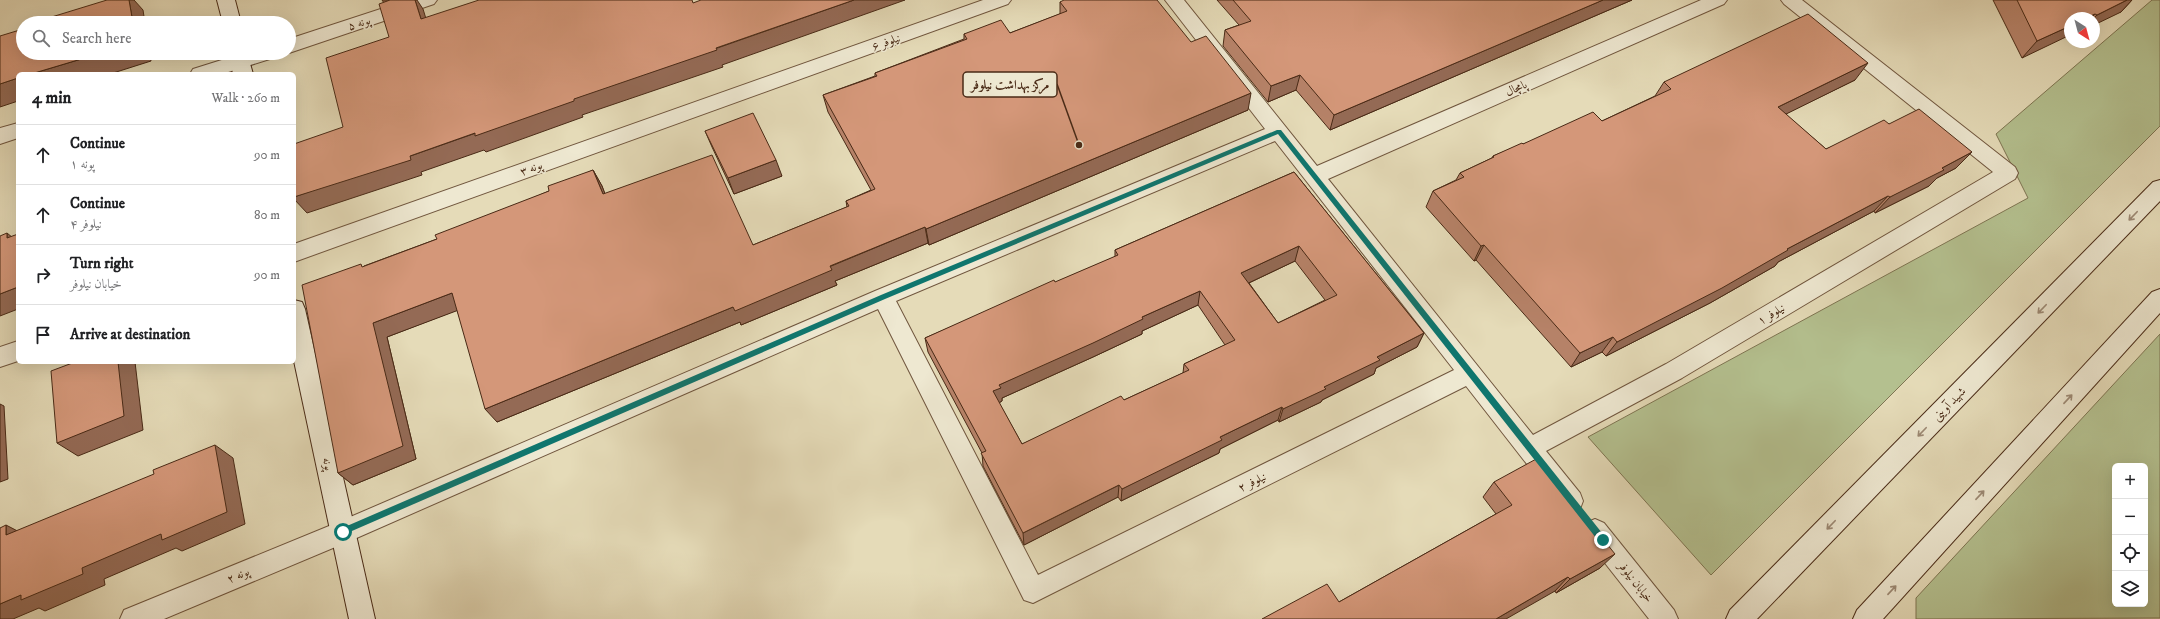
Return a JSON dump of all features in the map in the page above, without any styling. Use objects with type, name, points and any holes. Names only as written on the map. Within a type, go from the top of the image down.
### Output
[{"type":"street","points":[[226,0],[230,16]]},
{"type":"street","name":"پونه ۵","points":[[296,44],[428,0]]},
{"type":"street","name":"نیلوفر ۶","points":[[769,83],[1002,0]]},
{"type":"street","name":"خیابان نیلوفر","points":[[1174,0],[1665,619]]},
{"type":"street","name":"پامچال","points":[[1314,176],[1718,0]]},
{"type":"street","name":"نیلوفر ۱","points":[[1530,448],[1674,371],[2008,173],[1790,0]]},
{"type":"street","points":[[207,72],[240,63]]},
{"type":"street","name":"پونه ۳","points":[[296,252],[769,83]]},
{"type":"street","points":[[0,136],[16,131]]},
{"type":"street","name":"پونه ۲","points":[[133,619],[343,532],[883,297],[1279,132]]},
{"type":"street","name":"شهید آوینی","points":[[1739,619],[2160,188]]},
{"type":"street","name":"نیلوفر ۲","points":[[883,297],[1033,591],[1470,373]]},
{"type":"street","points":[[1866,619],[2160,298]]},
{"type":"street","name":"پونه","points":[[296,318],[362,619]]},
{"type":"street","points":[[0,357],[16,352]]},
{"type":"green space","points":[[2152,0],[2160,0],[2160,126],[1711,575],[1588,437],[2028,198],[1996,134],[2096,48],[2100,48],[2100,45]]},
{"type":"green space","points":[[2160,334],[2160,618],[1916,619],[1916,598]]},
{"type":"building","points":[[107,0],[129,0],[132,16],[55,16]]},
{"type":"building","points":[[390,0],[415,0],[421,19],[479,0],[692,0],[693,3],[701,0],[854,0],[716,48],[717,50],[574,99],[574,101],[475,136],[475,133],[410,156],[411,160],[296,196],[296,143],[343,127],[326,58],[389,37],[379,4]]},
{"type":"building","points":[[1064,0],[1157,0],[1191,42],[1206,36],[1251,93],[926,229],[925,227],[830,266],[832,270],[735,311],[733,307],[485,409],[452,293],[373,323],[403,446],[338,473],[302,285],[361,264],[362,267],[437,239],[435,235],[549,191],[548,186],[593,170],[603,194],[712,155],[753,245],[849,206],[846,201],[875,189],[823,95],[877,76],[875,73],[967,39],[964,34],[1001,20],[1010,33],[1067,11],[1060,2]]},
{"type":"building","points":[[1233,0],[1603,0],[1334,115],[1300,75],[1271,86],[1225,30],[1251,21]]},
{"type":"building","points":[[2017,0],[2127,0],[2100,14],[2100,12],[2064,12],[2064,29],[2037,41]]},
{"type":"building","points":[[1808,14],[1868,63],[1778,107],[1826,149],[1884,120],[1889,124],[1919,109],[1972,152],[1942,168],[1944,170],[1890,197],[1888,196],[1787,249],[1788,250],[1722,288],[1617,342],[1613,337],[1580,353],[1484,245],[1481,246],[1433,191],[1464,177],[1460,173],[1494,157],[1493,156],[1593,112],[1602,121],[1671,89],[1664,82]]},
{"type":"building","points":[[16,31],[16,60],[78,60],[38,72],[16,72],[16,79],[0,84],[0,36]]},
{"type":"building","points":[[753,113],[776,160],[728,178],[705,131]]},
{"type":"building","points":[[1294,172],[1424,333],[1377,357],[1380,360],[1324,387],[1326,389],[1283,409],[1282,407],[1220,437],[1222,440],[1122,489],[1119,485],[1023,533],[981,453],[986,451],[925,338],[1054,280],[1055,282],[1118,255],[1115,250]],"holes":[[[1299,246],[1337,295],[1278,323],[1241,273]],[[1200,291],[1235,340],[1184,364],[1189,370],[1124,400],[1121,396],[1022,444],[993,391],[1001,388],[999,385],[1093,343],[1143,319],[1142,317]]]},
{"type":"building","points":[[7,233],[7,238],[16,235],[16,288],[0,294],[0,236]]},
{"type":"building","points":[[70,364],[118,364],[124,416],[57,443],[51,371]]},
{"type":"building","points":[[215,445],[227,512],[162,540],[161,534],[82,568],[83,574],[21,600],[21,595],[0,604],[0,528],[6,525],[6,535],[154,474],[153,470]]},
{"type":"building","points":[[1538,458],[1615,554],[1570,579],[1568,577],[1496,619],[1262,619],[1327,584],[1339,602],[1512,505],[1494,482]]},
{"type":"place","name":"مرکز بهداشت نیلوفر","points":[[1079,145]]},
{"type":"route","points":[[343,532],[883,297],[1279,132],[1603,540]]}]
